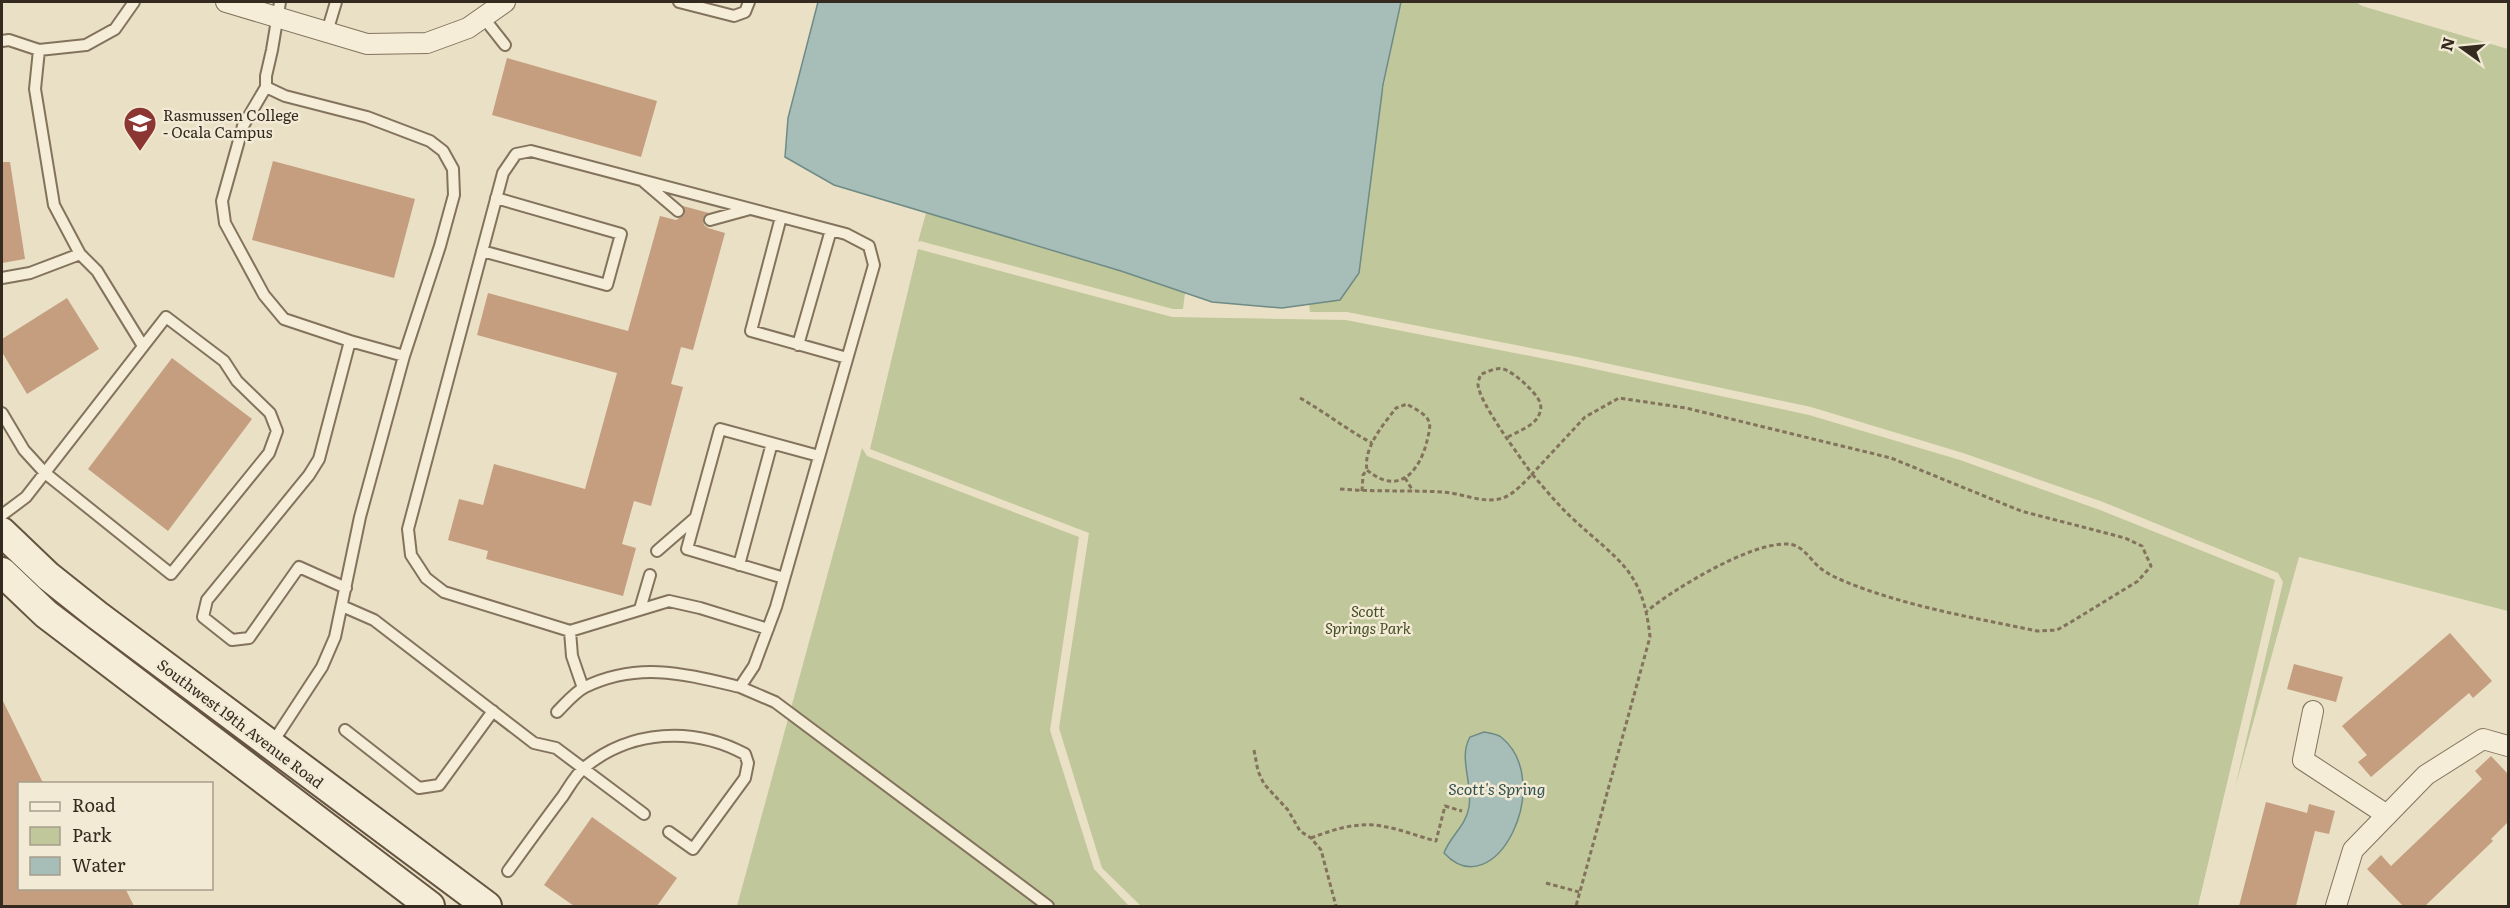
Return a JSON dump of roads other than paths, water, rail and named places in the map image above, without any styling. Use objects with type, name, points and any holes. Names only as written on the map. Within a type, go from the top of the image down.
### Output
[{"type":"main road","name":"Southwest 19th Avenue Road","points":[[2,532],[48,576],[97,615],[487,906]]},
{"type":"main road","name":"Southwest 19th Avenue Road","points":[[2,572],[46,614],[430,906]]},
{"type":"street","points":[[226,2],[278,9],[327,32],[367,44],[427,43],[468,28],[506,2]]},
{"type":"street","points":[[2313,711],[2303,760],[2387,815]]},
{"type":"street","points":[[2336,906],[2352,850],[2426,775],[2483,739],[2507,740]]},
{"type":"lane","points":[[2,41],[9,40],[39,50],[86,45],[115,29],[134,2]]},
{"type":"lane","points":[[327,32],[336,2]]},
{"type":"lane","points":[[679,2],[734,16],[745,12],[748,2]]},
{"type":"lane","points":[[278,9],[266,87],[243,126],[222,201],[225,223],[264,295],[284,319],[404,356]]},
{"type":"lane","points":[[483,17],[505,45]]},
{"type":"lane","points":[[39,50],[35,89],[54,205],[81,254],[97,271],[143,346]]},
{"type":"lane","points":[[266,87],[285,96],[367,117],[430,141],[443,151],[453,169],[454,195],[404,356],[360,518],[335,637],[322,667],[271,745]]},
{"type":"lane","points":[[740,687],[753,666],[768,629],[784,578],[874,265],[869,246],[846,234],[531,151],[516,154],[503,173],[408,529],[411,555],[426,578],[444,592],[570,631],[669,601],[768,629]]},
{"type":"lane","points":[[642,180],[678,211]]},
{"type":"lane","points":[[482,251],[607,285],[621,234],[496,198]]},
{"type":"lane","points":[[710,220],[751,209]]},
{"type":"lane","points":[[781,217],[751,331],[847,358]]},
{"type":"lane","points":[[798,345],[831,230]]},
{"type":"lane","points":[[2,278],[30,273],[81,254]]},
{"type":"lane","points":[[2,413],[24,450],[45,473],[171,574],[269,453],[277,431],[270,413],[237,381],[224,361],[166,317],[45,473],[26,496],[2,515]]},
{"type":"lane","points":[[346,588],[299,567],[249,638],[232,640],[202,617],[207,600],[309,475],[319,459],[350,341]]},
{"type":"lane","points":[[784,578],[687,549],[720,429],[819,456]]},
{"type":"lane","points":[[739,565],[772,443]]},
{"type":"lane","points":[[657,550],[696,517]]},
{"type":"lane","points":[[640,609],[650,575]]},
{"type":"lane","points":[[342,606],[374,620],[534,743],[556,748],[644,814]]},
{"type":"lane","points":[[570,631],[572,656],[583,688]]},
{"type":"lane","points":[[557,712],[583,688],[631,671],[680,673],[740,687],[775,702],[1048,906]]},
{"type":"lane","points":[[345,730],[419,788],[439,785],[493,711]]},
{"type":"lane","points":[[508,871],[583,768],[606,754],[641,738],[680,735],[708,739],[745,754],[748,763],[745,778],[693,849],[669,832]]},
{"type":"water","points":[[818,2],[1401,2],[1383,85],[1359,273],[1340,300],[1282,308],[1212,302],[1121,271],[834,185],[785,157],[788,118]]},
{"type":"water","name":"Scott's Spring","points":[[1484,732],[1501,737],[1517,757],[1523,782],[1521,808],[1513,832],[1499,852],[1482,864],[1463,866],[1444,853],[1465,820],[1469,807],[1465,762],[1467,745],[1470,737]]},
{"type":"place","name":"Rasmussen College - Ocala Campus","points":[[140,152]]},
{"type":"park label","name":"Scott Springs Park","points":[[1368,618]]}]
